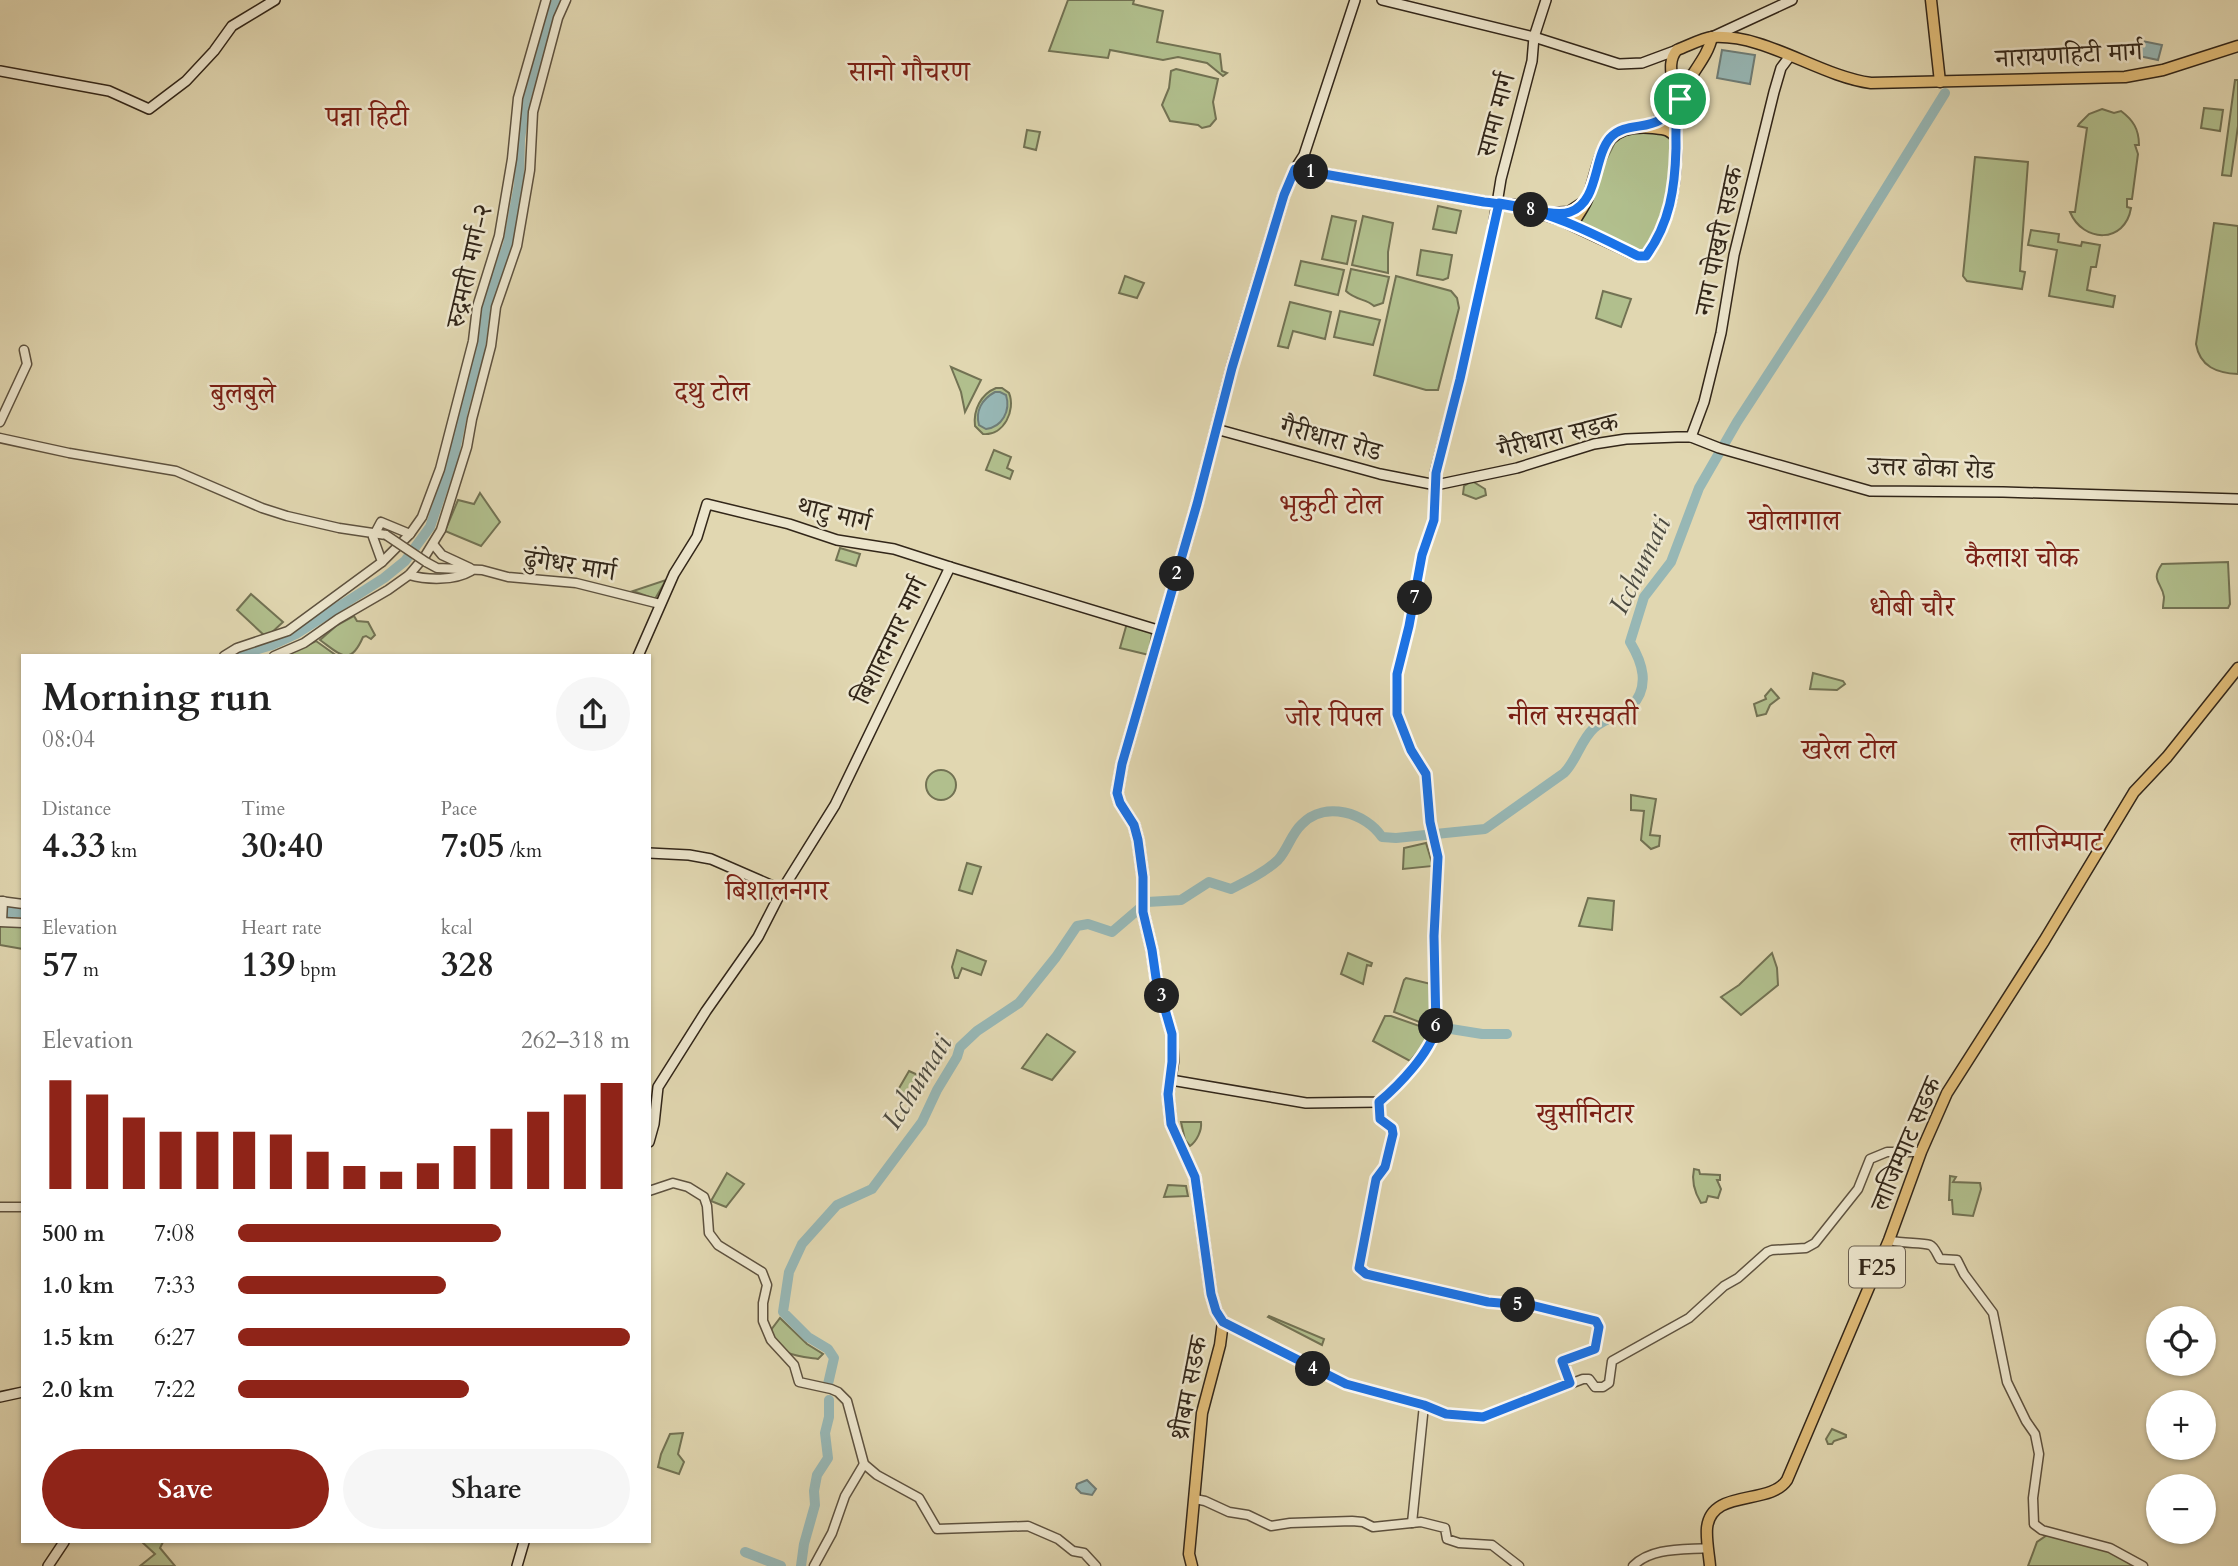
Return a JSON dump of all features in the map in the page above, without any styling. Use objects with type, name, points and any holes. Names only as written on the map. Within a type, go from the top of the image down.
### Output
[{"type":"main road","points":[[0,71],[109,91],[149,109],[186,81],[214,51],[232,26],[275,0]]},
{"type":"main road","points":[[1355,0],[1304,155],[1295,169],[1555,214],[1569,212],[1579,206],[1590,192]]},
{"type":"main road","points":[[1382,0],[1534,37],[1626,65],[1642,64],[1712,37],[1792,0]]},
{"type":"main road","name":"सामा मार्ग","points":[[1379,1102],[1426,1050],[1434,1038],[1436,1028],[1434,936],[1438,857],[1432,831],[1426,774],[1411,750],[1397,714],[1397,674],[1422,555],[1434,520],[1436,473],[1460,379],[1499,203],[1501,179],[1529,72],[1534,37],[1546,0]]},
{"type":"main road","points":[[1931,0],[1940,82]]},
{"type":"main road","points":[[1573,225],[1586,204],[1598,162],[1611,137],[1622,130],[1661,120],[1710,45],[1712,37]]},
{"type":"main road","name":"नारायणहिटी मार्ग","points":[[1712,37],[1749,41],[1770,47],[1852,80],[1871,83],[2125,77],[2149,73],[2238,46]]},
{"type":"main road","points":[[1529,209],[1573,225],[1638,256],[1646,256],[1657,239],[1672,201],[1677,98],[1671,64],[1673,54],[1677,50]]},
{"type":"main road","name":"नाग पोखरी सडक","points":[[1691,437],[1704,402],[1721,333],[1734,255],[1774,92],[1781,68],[1790,56]]},
{"type":"main road","points":[[1642,127],[1668,130],[1676,139]]},
{"type":"main road","name":"थ्रीबम सडक","points":[[1192,1566],[1189,1554],[1202,1413],[1220,1345],[1223,1322],[1216,1311],[1211,1294],[1195,1177],[1171,1124],[1168,1094],[1172,1034],[1156,978],[1142,903],[1143,877],[1138,840],[1134,825],[1117,793],[1122,764],[1216,429],[1280,207],[1295,169]]},
{"type":"main road","name":"गैरीधारा रोड","points":[[1216,429],[1380,474],[1436,485]]},
{"type":"main road","name":"उत्तर ढोका रोड","points":[[1691,437],[1719,448],[1870,491],[2238,499]]},
{"type":"main road","name":"गैरीधारा सडक","points":[[1436,485],[1517,468],[1608,442],[1691,437]]},
{"type":"main road","name":"थाटु मार्ग","points":[[660,604],[674,574],[697,537],[707,505],[789,524],[837,540],[894,549],[950,567]]},
{"type":"main road","name":"बिशालनगर मार्ग","points":[[651,1135],[658,1087],[706,1011],[758,937],[782,890],[835,805],[950,567],[1161,631]]},
{"type":"main road","points":[[639,654],[660,604]]},
{"type":"main road","name":"लाजिम्पाट सडक","points":[[1710,1566],[1709,1521],[1720,1508],[1736,1500],[1777,1491],[1787,1480],[1889,1240],[1900,1204],[1947,1093],[2044,941],[2134,792],[2238,668]]},
{"type":"main road","points":[[651,853],[711,859],[782,890]]},
{"type":"main road","points":[[1171,1080],[1306,1103],[1379,1102]]},
{"type":"main road","points":[[0,1397],[21,1392]]},
{"type":"main road","points":[[48,1566],[63,1543]]},
{"type":"main road","points":[[517,1566],[524,1543]]},
{"type":"street","name":"रुद्रमती मार्ग-२","points":[[227,654],[237,648],[288,631],[382,562],[410,534],[422,517],[440,469],[473,341],[477,307],[499,236],[505,209],[517,97],[546,0]]},
{"type":"street","points":[[279,654],[304,643],[409,575],[441,530],[456,486],[491,346],[496,307],[517,246],[530,170],[533,112],[558,18],[566,0]]},
{"type":"street","points":[[0,422],[27,364],[24,351]]},
{"type":"street","points":[[0,438],[176,471],[287,516],[386,535],[437,568],[472,570]]},
{"type":"street","points":[[382,562],[374,533],[381,522],[410,534]]},
{"type":"street","points":[[433,544],[442,555],[468,565],[472,570]]},
{"type":"street","points":[[409,575],[451,577],[472,570]]},
{"type":"street","name":"ढुंगेधर मार्ग","points":[[472,570],[508,577],[576,583],[660,604]]},
{"type":"street","points":[[21,905],[2,903],[1,920],[21,923]]},
{"type":"street","points":[[1379,1102],[1380,1119],[1392,1128],[1393,1134],[1385,1167],[1376,1179],[1359,1268],[1366,1274],[1488,1302],[1535,1306],[1596,1321],[1599,1327],[1595,1349],[1562,1361],[1570,1383]]},
{"type":"street","points":[[1223,1322],[1346,1384],[1424,1405],[1446,1414],[1483,1417],[1586,1378],[1595,1387],[1603,1387],[1609,1383],[1612,1361],[1689,1318],[1767,1252],[1806,1248],[1815,1243],[1858,1189],[1870,1159],[1886,1152],[1921,1152]]},
{"type":"street","points":[[651,1190],[673,1183],[688,1187],[704,1198],[709,1214],[709,1233],[718,1245],[762,1272],[767,1285],[763,1321],[771,1340],[794,1365],[799,1382],[831,1389],[847,1401],[864,1464],[909,1494],[919,1497],[937,1529],[1028,1526],[1058,1539],[1073,1551],[1084,1553],[1096,1566]]},
{"type":"street","points":[[0,1207],[21,1207]]},
{"type":"street","points":[[1889,1240],[1903,1244],[1930,1245],[1940,1259],[1957,1260],[1993,1313],[2007,1382],[2035,1434],[2039,1454],[2033,1498],[2034,1524],[2042,1530],[2110,1548],[2143,1566]]},
{"type":"street","points":[[1412,1523],[1424,1405]]},
{"type":"street","points":[[814,1566],[832,1533],[845,1496],[864,1464]]},
{"type":"street","points":[[1195,1499],[1229,1512],[1248,1515],[1270,1526],[1290,1522],[1352,1521],[1373,1527],[1421,1522],[1445,1528],[1447,1539],[1459,1543],[1492,1545],[1518,1566]]},
{"type":"street","points":[[1633,1566],[1639,1560],[1665,1551],[1709,1548]]},
{"type":"green space","points":[[1068,0],[1134,0],[1133,4],[1163,11],[1157,42],[1220,54],[1222,71],[1227,73],[1223,76],[1207,63],[1178,57],[1163,60],[1110,50],[1108,58],[1049,51]]},
{"type":"green space","points":[[1176,69],[1218,79],[1213,102],[1216,119],[1210,126],[1202,128],[1170,121],[1162,105],[1169,88],[1171,71]]},
{"type":"green space","points":[[2235,80],[2238,80],[2238,126],[2231,176],[2222,175]]},
{"type":"green space","points":[[2204,108],[2223,110],[2220,131],[2201,128]]},
{"type":"green space","points":[[2102,109],[2114,113],[2121,111],[2134,125],[2139,139],[2139,145],[2135,145],[2138,154],[2132,199],[2127,199],[2127,207],[2131,208],[2127,220],[2121,228],[2103,235],[2084,230],[2070,212],[2075,212],[2087,128],[2078,126],[2089,114]]},
{"type":"green space","points":[[1027,130],[1040,132],[1036,150],[1024,147]]},
{"type":"green space","points":[[1662,131],[1673,137],[1668,207],[1648,247],[1640,252],[1579,225],[1577,218],[1616,140],[1629,133]]},
{"type":"green space","points":[[1975,157],[2028,162],[2020,271],[2025,272],[2022,289],[1967,281],[1963,276]]},
{"type":"green space","points":[[1438,206],[1461,211],[1456,233],[1433,229]]},
{"type":"green space","points":[[1332,216],[1356,221],[1347,264],[1322,259]]},
{"type":"green space","points":[[1363,216],[1393,223],[1388,273],[1352,265]]},
{"type":"green space","points":[[2214,223],[2238,226],[2238,374],[2211,367],[2201,358],[2196,344]]},
{"type":"green space","points":[[2031,230],[2059,234],[2058,242],[2081,246],[2082,242],[2100,245],[2096,267],[2091,267],[2087,290],[2115,296],[2113,307],[2049,296],[2057,250],[2028,245]]},
{"type":"green space","points":[[1421,250],[1452,255],[1448,278],[1443,280],[1417,275]]},
{"type":"green space","points":[[1301,261],[1344,270],[1338,295],[1295,285]]},
{"type":"green space","points":[[1351,269],[1389,277],[1383,303],[1374,306],[1346,291]]},
{"type":"green space","points":[[1125,276],[1144,283],[1137,298],[1119,293]]},
{"type":"green space","points":[[1396,276],[1451,291],[1457,298],[1459,308],[1438,390],[1426,390],[1374,375]]},
{"type":"green space","points":[[1603,291],[1631,299],[1621,327],[1596,318]]},
{"type":"green space","points":[[1290,302],[1331,312],[1325,339],[1293,331],[1288,348],[1278,346]]},
{"type":"green space","points":[[1340,311],[1380,320],[1373,345],[1334,337]]},
{"type":"green space","points":[[951,367],[981,380],[965,412],[961,392]]},
{"type":"green space","points":[[996,388],[1002,388],[1009,393],[1011,407],[1006,421],[997,431],[983,434],[975,426],[977,409],[982,398]]},
{"type":"green space","points":[[994,450],[1011,457],[1007,468],[1013,471],[1010,479],[986,470]]},
{"type":"green space","points":[[1472,481],[1485,489],[1486,495],[1476,499],[1463,494],[1464,486]]},
{"type":"green space","points":[[480,493],[500,522],[481,546],[445,531],[458,500],[474,504]]},
{"type":"green space","points":[[840,548],[860,554],[856,566],[836,560]]},
{"type":"green space","points":[[2228,562],[2228,608],[2163,608],[2163,592],[2157,578],[2162,564]]},
{"type":"green space","points":[[666,580],[655,599],[633,591]]},
{"type":"green space","points":[[251,594],[283,622],[266,637],[237,610]]},
{"type":"green space","points":[[354,616],[357,621],[368,622],[375,635],[371,639],[363,637],[351,654],[339,654],[320,640],[336,626]]},
{"type":"green space","points":[[1127,623],[1152,632],[1149,655],[1120,648]]},
{"type":"green space","points":[[316,641],[334,654],[289,654]]},
{"type":"green space","points":[[1813,673],[1843,681],[1845,684],[1837,690],[1810,689]]},
{"type":"green space","points":[[1771,689],[1779,698],[1770,705],[1766,714],[1757,716],[1754,704],[1766,699],[1765,696]]},
{"type":"green space","points":[[941,770],[952,774],[956,785],[952,796],[941,800],[930,796],[926,785],[930,774]]},
{"type":"green space","points":[[1631,795],[1656,799],[1650,835],[1660,836],[1659,846],[1651,849],[1641,840],[1644,811],[1631,810]]},
{"type":"green space","points":[[1426,843],[1433,866],[1403,869],[1404,848]]},
{"type":"green space","points":[[967,863],[981,867],[972,894],[959,890]]},
{"type":"green space","points":[[1588,898],[1614,901],[1612,930],[1579,926]]},
{"type":"green space","points":[[0,926],[21,927],[21,949],[0,945]]},
{"type":"green space","points":[[957,950],[986,961],[981,975],[962,968],[958,978],[955,978],[952,967]]},
{"type":"green space","points":[[1348,953],[1372,963],[1371,966],[1367,965],[1363,984],[1341,974]]},
{"type":"green space","points":[[1772,953],[1777,968],[1778,985],[1741,1015],[1721,997],[1739,985]]},
{"type":"green space","points":[[1406,978],[1431,984],[1432,1027],[1394,1012]]},
{"type":"green space","points":[[1385,1016],[1431,1030],[1410,1061],[1373,1041]]},
{"type":"green space","points":[[1047,1034],[1075,1052],[1052,1080],[1022,1068]]},
{"type":"green space","points":[[909,1071],[920,1076],[908,1096],[898,1090]]},
{"type":"green space","points":[[1181,1122],[1201,1122],[1198,1135],[1190,1146],[1185,1140]]},
{"type":"green space","points":[[1694,1169],[1699,1170],[1700,1174],[1720,1175],[1720,1180],[1717,1180],[1721,1189],[1718,1198],[1708,1196],[1706,1202],[1701,1203],[1694,1187]]},
{"type":"green space","points":[[727,1173],[744,1184],[726,1207],[711,1201]]},
{"type":"green space","points":[[1950,1176],[1956,1177],[1953,1182],[1980,1183],[1981,1189],[1973,1216],[1953,1214],[1952,1200],[1949,1200]]},
{"type":"green space","points":[[1168,1185],[1186,1186],[1188,1196],[1164,1197]]},
{"type":"green space","points":[[1268,1317],[1324,1339],[1322,1345]]},
{"type":"green space","points":[[780,1318],[807,1344],[823,1354],[818,1359],[783,1350],[771,1330]]},
{"type":"green space","points":[[1832,1429],[1846,1437],[1828,1444],[1826,1439]]},
{"type":"green space","points":[[683,1433],[678,1454],[684,1462],[679,1474],[658,1467],[670,1434]]},
{"type":"green space","points":[[2050,1533],[2111,1552],[2134,1566],[2028,1566],[2037,1542]]},
{"type":"green space","points":[[143,1543],[162,1543],[160,1548],[175,1566],[140,1566],[155,1554]]},
{"type":"water","points":[[2142,41],[2162,45],[2158,60],[2139,56]]},
{"type":"water","points":[[1722,50],[1755,55],[1750,84],[1717,78]]},
{"type":"water","points":[[995,392],[1006,395],[1006,412],[1001,422],[986,429],[979,425],[979,410],[986,398]]},
{"type":"water","points":[[1087,1480],[1096,1489],[1092,1495],[1081,1493],[1076,1488],[1077,1484]]},
{"type":"waterway","points":[[242,654],[296,634],[384,578],[405,561],[430,527],[454,456],[480,350],[486,306],[508,244],[519,184],[520,139],[526,98],[557,0]]},
{"type":"waterway","name":"Icchumati","points":[[828,1384],[834,1358],[828,1349],[808,1337],[783,1312],[789,1272],[802,1244],[837,1205],[872,1189],[922,1122],[960,1047],[977,1031],[1019,1003],[1077,926],[1088,924],[1112,932],[1147,902],[1181,900],[1209,882],[1231,889],[1278,860],[1298,828],[1311,817],[1322,813],[1345,812],[1356,816],[1366,821],[1382,837],[1485,829],[1564,773],[1594,728],[1631,707],[1643,682],[1641,666],[1630,642],[1644,597],[1671,562],[1699,488],[1737,422],[1945,93]]},
{"type":"waterway","points":[[0,912],[21,912]]},
{"type":"waterway","points":[[1451,1029],[1482,1034],[1507,1034]]},
{"type":"waterway","name":"Icchumati","points":[[801,1566],[815,1505],[817,1475],[828,1458],[825,1433],[829,1400]]},
{"type":"waterway","name":"Icchumati","points":[[745,1552],[781,1566]]},
{"type":"district","name":"सानो गौचरण","points":[[909,72]]},
{"type":"district","name":"पन्ना हिटी","points":[[367,117]]},
{"type":"district","name":"दथु टोल","points":[[712,392]]},
{"type":"district","name":"बुलबुले","points":[[243,394]]},
{"type":"district","name":"भृकुटी टोल","points":[[1331,505]]},
{"type":"district","name":"खोलागाल","points":[[1794,521]]},
{"type":"district","name":"कैलाश चोक","points":[[2022,558]]},
{"type":"district","name":"धोबी चौर","points":[[1912,607]]},
{"type":"district","name":"नील सरसवती","points":[[1573,716]]},
{"type":"district","name":"जोर पिपल","points":[[1334,717]]},
{"type":"district","name":"खरेल टोल","points":[[1849,750]]},
{"type":"district","name":"लाजिम्पाट","points":[[2056,842]]},
{"type":"district","name":"बिशालनगर","points":[[777,891]]},
{"type":"district","name":"खुर्सानिटार","points":[[1585,1114]]},
{"type":"route","points":[[1674,97],[1680,99],[1672,201],[1655,244],[1646,256],[1638,256],[1561,220],[1529,209],[1499,203],[1436,473],[1434,520],[1422,555],[1397,674],[1397,714],[1411,750],[1426,774],[1430,822],[1438,857],[1434,936],[1436,1028],[1434,1038],[1426,1050],[1379,1102],[1380,1119],[1392,1128],[1393,1134],[1385,1167],[1376,1179],[1359,1268],[1366,1274],[1488,1302],[1554,1310],[1596,1321],[1599,1327],[1595,1349],[1562,1361],[1570,1383],[1483,1417],[1446,1414],[1424,1405],[1346,1384],[1223,1322],[1216,1311],[1211,1294],[1195,1177],[1171,1124],[1168,1094],[1172,1034],[1156,978],[1143,912],[1143,877],[1138,840],[1134,825],[1120,803],[1118,785],[1197,504],[1232,368],[1284,195],[1295,169],[1514,205],[1547,213],[1567,213],[1574,211],[1590,193],[1598,162],[1611,137],[1622,130],[1661,120],[1674,97]]}]
